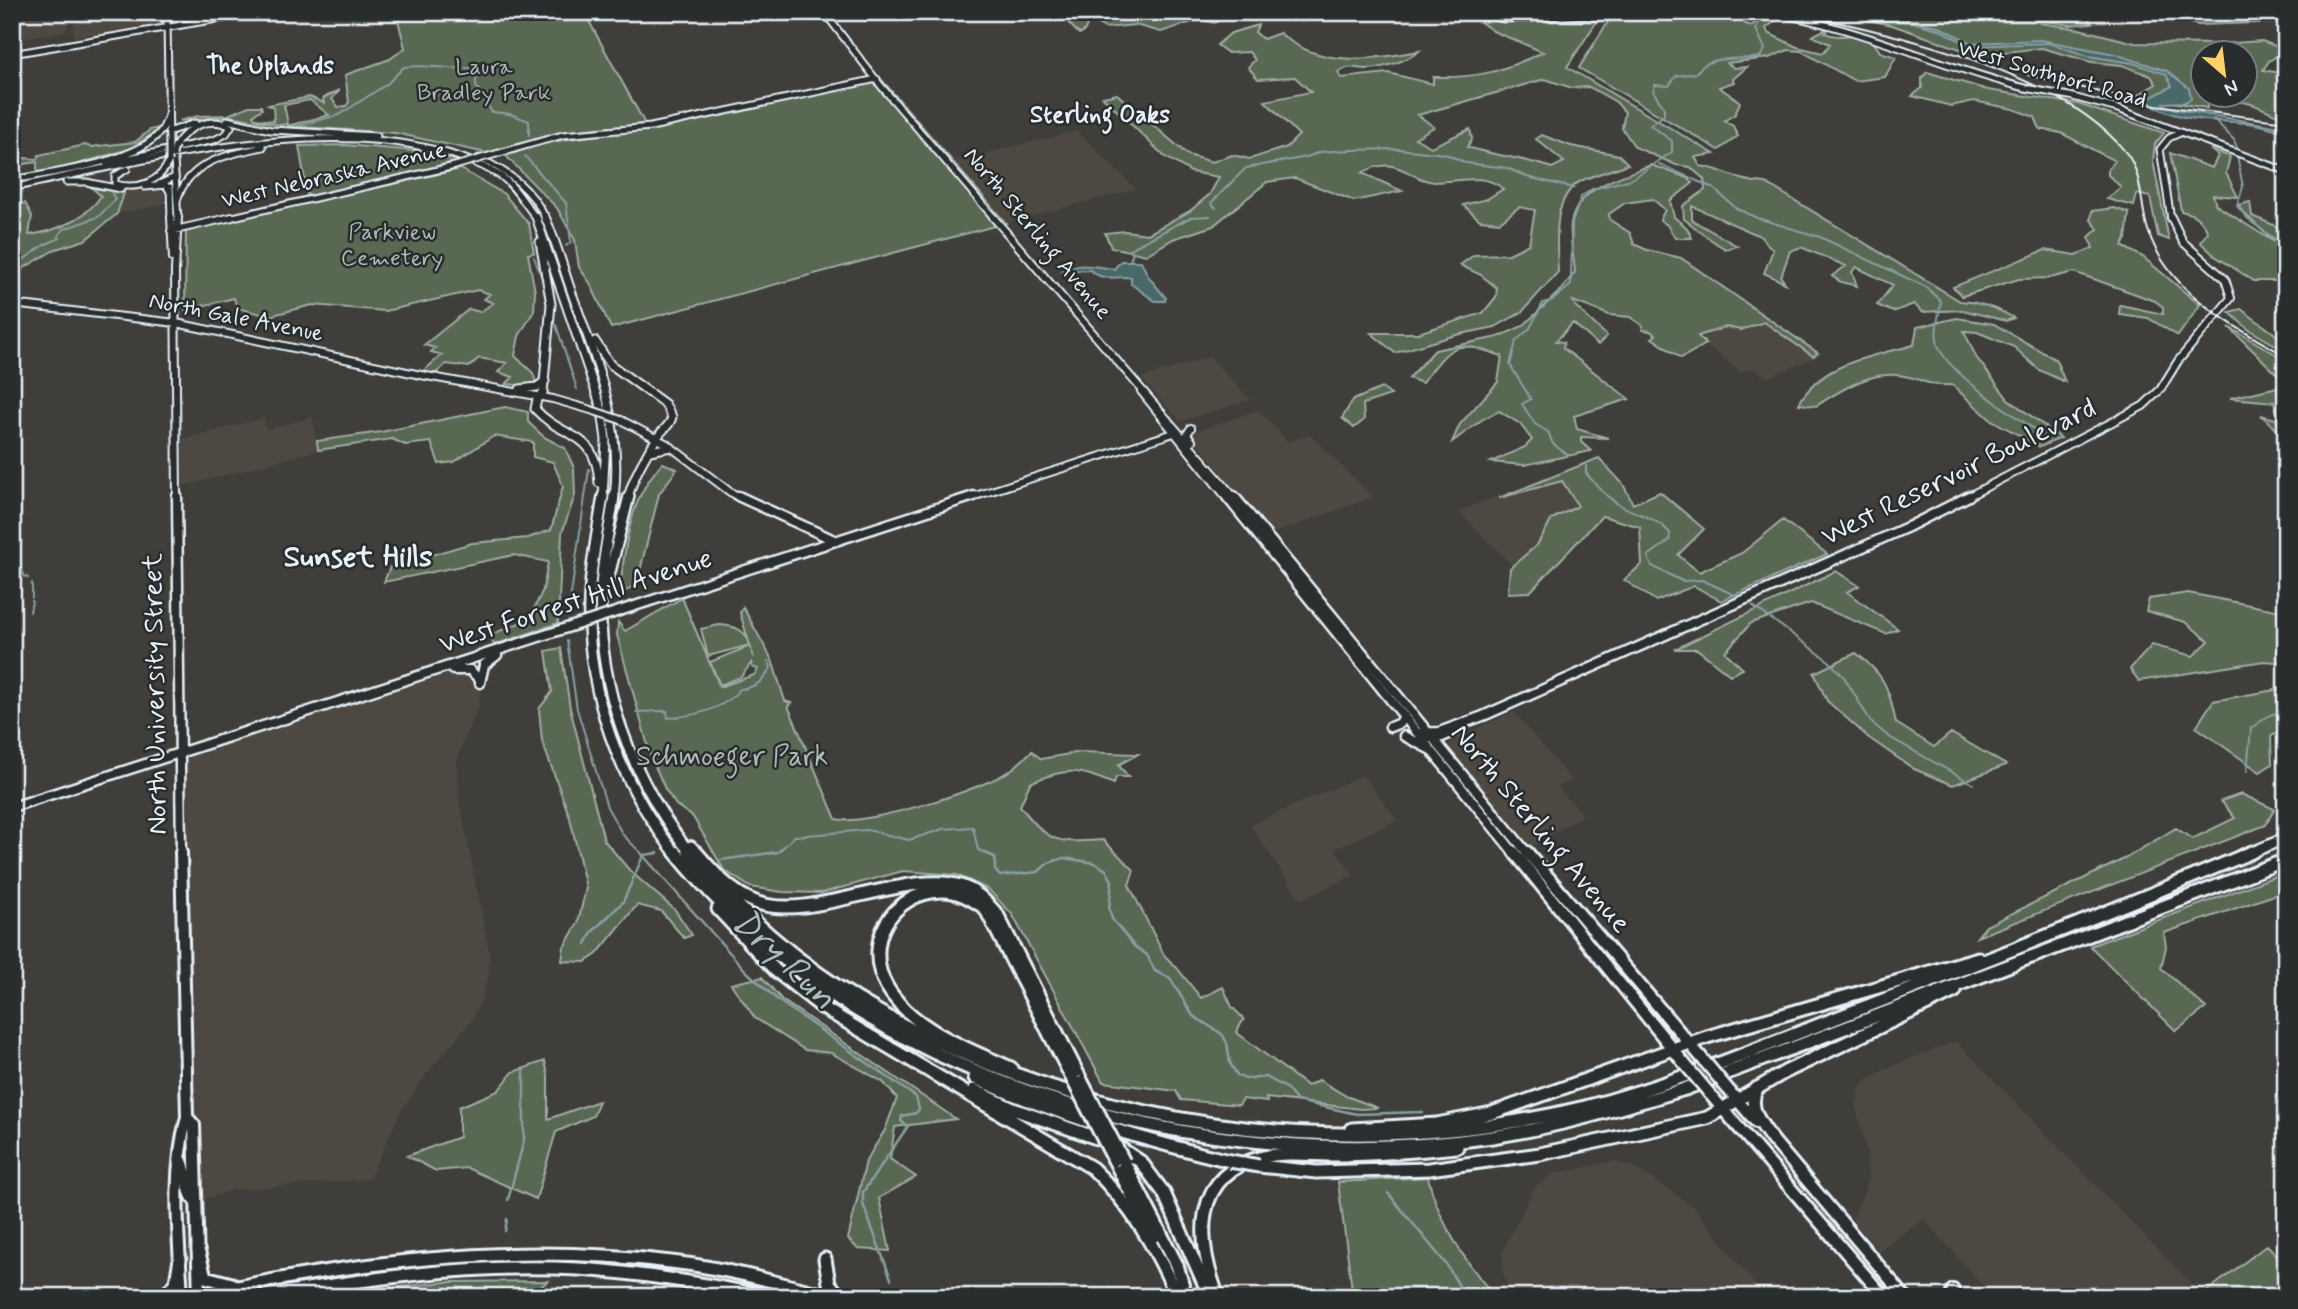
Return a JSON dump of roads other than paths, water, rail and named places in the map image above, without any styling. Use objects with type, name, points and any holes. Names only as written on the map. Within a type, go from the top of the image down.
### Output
[{"type":"highway","points":[[12,181],[93,163],[134,150],[159,134],[168,116]]},
{"type":"highway","points":[[171,128],[225,120],[271,130],[415,140],[465,152],[490,163],[512,177],[531,194],[542,209],[606,390],[615,426],[617,472],[603,568],[601,627],[612,699],[634,763],[665,819],[700,867],[752,921],[794,957],[889,1020],[936,1043],[1036,1083],[1140,1111],[1209,1124],[1274,1131],[1366,1134],[1438,1131],[1501,1124],[1582,1108],[1668,1082],[2007,953],[2286,838]]},
{"type":"highway","points":[[58,173],[211,141],[225,135],[231,127],[219,122],[197,126],[183,134],[172,147],[171,159],[163,173],[150,182],[126,187],[113,182],[118,173],[134,166],[241,145]]},
{"type":"highway","points":[[12,181],[222,142],[302,135],[377,136]]},
{"type":"highway","points":[[12,189],[241,145],[331,139],[402,144],[451,154],[490,170],[521,194],[533,209],[596,389],[604,422],[606,468],[589,598]]},
{"type":"highway","points":[[177,201],[182,183],[191,173],[216,160],[240,152],[312,141],[402,144]]},
{"type":"highway","points":[[150,186],[173,179]]},
{"type":"highway","points":[[12,189],[75,181],[124,189],[166,185],[170,192]]},
{"type":"highway","points":[[535,405],[542,395],[545,381],[551,301],[540,239],[542,233]]},
{"type":"highway","points":[[563,267],[601,353],[615,368],[667,406],[672,417],[664,440],[661,447],[650,451]]},
{"type":"highway","points":[[520,389],[537,387],[545,381]]},
{"type":"highway","points":[[531,394],[541,416],[583,441],[597,464],[599,476],[589,598],[594,673],[620,762],[651,817],[713,899],[810,984],[859,1014],[957,1065],[1023,1091],[1104,1115],[1185,1132],[1283,1144],[1367,1146],[1441,1143],[1527,1132],[1612,1113]]},
{"type":"highway","points":[[601,627],[613,553],[628,495],[637,472],[650,451],[664,440]]},
{"type":"highway","points":[[634,763],[681,834],[712,871],[734,890],[753,901],[776,907],[800,908],[939,882],[965,887],[983,897],[997,914],[1078,1081]]},
{"type":"highway","points":[[1218,1297],[1203,1257],[1203,1219],[1215,1189],[1241,1165],[1272,1156],[1396,1153],[1473,1145],[1525,1136],[1612,1113],[1685,1089],[2085,934],[2286,860]]},
{"type":"highway","points":[[1036,1083],[1022,1073],[927,1025],[893,994],[880,972],[876,948],[881,927],[900,905],[925,894],[946,891],[969,897],[985,908],[1177,1265],[1186,1297]]},
{"type":"highway","points":[[713,899],[720,914],[776,971],[849,1024],[1092,1168],[1114,1189],[1135,1217],[1178,1297]]},
{"type":"highway","points":[[957,1065],[972,1077],[1054,1112],[1128,1135],[1230,1161],[1311,1171],[1373,1172],[1491,1164],[1590,1146],[1707,1118],[1724,1110],[1759,1085],[1888,1020],[2085,934]]},
{"type":"highway","points":[[1274,1131],[1420,1126],[1468,1119],[1689,1043],[1988,954],[2007,953]]},
{"type":"highway","points":[[849,1024],[999,1103],[1107,1141],[1130,1153],[1151,1173],[1164,1193],[1210,1297]]},
{"type":"highway","points":[[1759,1085],[1752,1095],[1751,1104],[1773,1141]]},
{"type":"highway","points":[[1122,1164],[1169,1268],[1178,1297]]},
{"type":"highway","points":[[1122,1164],[1181,1264],[1193,1297]]},
{"type":"highway","points":[[198,1250],[204,1276],[220,1283],[232,1284],[393,1260],[471,1253],[566,1253],[704,1267],[832,1297]]},
{"type":"highway","points":[[164,1297],[176,1282],[180,1259]]},
{"type":"highway","points":[[825,1259],[828,1280],[840,1297]]},
{"type":"highway","points":[[259,1297],[349,1280],[439,1270],[512,1267],[631,1273],[701,1282],[769,1297]]},
{"type":"highway","points":[[196,1296],[303,1272]]},
{"type":"main road","points":[[83,12],[154,13],[166,18],[172,147]]},
{"type":"main road","points":[[12,54],[258,12]]},
{"type":"main road","name":"North Sterling Avenue","points":[[826,12],[878,79],[1141,389],[1141,394],[1198,452],[1684,1063],[1884,1297]]},
{"type":"main road","points":[[1462,12],[1504,20],[1551,16],[1605,18],[1647,12]]},
{"type":"main road","name":"West Southport Road","points":[[1765,12],[1800,14],[1858,30],[1978,77],[2108,106],[2286,172]]},
{"type":"main road","name":"West Nebraska Avenue","points":[[171,231],[455,166],[566,136],[640,131],[878,79]]},
{"type":"main road","points":[[169,100],[168,116],[171,128]]},
{"type":"main road","name":"West Nebraska Avenue","points":[[504,152],[563,135],[639,128],[693,119]]},
{"type":"main road","points":[[639,128],[648,122]]},
{"type":"main road","name":"West Reservoir Boulevard","points":[[1425,736],[1483,716],[1910,526],[2143,406],[2160,390],[2178,360],[2231,298],[2225,280],[2183,243],[2173,225],[2160,149],[2169,138],[2180,133]]},
{"type":"main road","name":"North University Street","points":[[171,159],[179,229],[175,271]]},
{"type":"main road","name":"North University Street","points":[[173,179],[170,192],[176,323],[179,753],[187,1117],[182,1129],[180,1158],[181,1297]]},
{"type":"main road","name":"North Gale Avenue","points":[[12,304],[176,323],[450,380],[542,395]]},
{"type":"main road","name":"North Gale Avenue","points":[[450,380],[520,389],[621,418],[664,440],[730,492],[836,541]]},
{"type":"main road","points":[[1181,442],[1158,436],[1167,421],[1191,425],[1187,434],[1198,452]]},
{"type":"main road","name":"North Sterling Avenue","points":[[1175,430],[1181,442],[1404,716],[1425,736]]},
{"type":"main road","name":"West Forrest Hill Avenue","points":[[12,807],[423,676],[1175,430]]},
{"type":"main road","points":[[809,550],[816,543],[816,532]]},
{"type":"main road","points":[[850,544],[857,534]]},
{"type":"main road","points":[[423,676],[467,669],[479,681],[488,660],[519,644]]},
{"type":"main road","points":[[1390,727],[1400,723],[1404,716]]},
{"type":"main road","name":"West Reservoir Boulevard","points":[[1425,736],[1449,735],[1483,716]]},
{"type":"main road","points":[[1404,736],[1438,752],[1449,735]]},
{"type":"main road","name":"North Sterling Avenue","points":[[1438,752],[1905,1297]]},
{"type":"main road","name":"North University Street","points":[[187,1117],[194,1125],[198,1250],[196,1296]]},
{"type":"main road","points":[[180,1158],[188,1174],[190,1196],[196,1202]]},
{"type":"water","points":[[1852,12],[1938,26],[1971,43],[2041,40],[2115,54],[2167,71],[2189,88],[2190,100],[2163,103],[2164,105],[2286,128],[2286,132],[2252,124],[2194,119],[2156,107],[2146,100],[2172,86],[2166,74],[2133,63],[2088,56],[2049,43],[1970,46],[1938,29],[1912,22],[1868,18]]},
{"type":"water","points":[[1121,261],[1141,261],[1148,276],[1166,298],[1165,301],[1155,301],[1131,284],[1131,277],[1104,277],[1090,270],[1062,271],[1081,265],[1114,269]]},
{"type":"waterway","points":[[1568,455],[1553,444],[1548,432],[1535,424],[1522,404],[1531,399],[1510,365],[1516,341],[1530,328],[1543,303],[1553,300],[1571,285],[1572,223],[1581,197],[1592,189],[1632,179],[1672,152],[1672,141],[1650,125],[1664,115],[1664,108],[1653,91],[1655,85],[1669,86],[1676,76],[1696,73],[1717,60],[1760,57],[1765,49],[1756,29],[1759,22],[1768,18],[1768,13]]},
{"type":"waterway","name":"Dry Run","points":[[488,62],[476,74],[476,86],[492,112],[510,114],[529,121],[529,135]]},
{"type":"waterway","points":[[294,127],[339,115],[387,84],[404,67],[462,69],[482,66]]},
{"type":"waterway","points":[[2214,119],[2234,140],[2238,150]]},
{"type":"waterway","points":[[1216,208],[1211,203],[1246,168],[1307,157],[1320,152],[1350,150],[1398,149],[1446,154],[1466,163],[1507,168],[1527,177],[1574,188]]},
{"type":"waterway","points":[[2237,155],[2243,187],[2237,206],[2250,221],[2286,247]]},
{"type":"waterway","name":"Dry Run","points":[[525,156],[566,203],[571,242],[566,246]]},
{"type":"waterway","points":[[1659,164],[1713,188],[1737,209],[1757,218],[1820,237],[1926,287],[1941,301],[1936,334],[1944,356],[1967,380],[2037,431]]},
{"type":"waterway","points":[[23,260],[44,245],[60,238],[58,236],[64,229],[98,217],[115,200],[111,191]]},
{"type":"waterway","points":[[1130,261],[1133,252],[1130,249],[1191,217],[1210,216]]},
{"type":"waterway","name":"Dry Run","points":[[534,257],[544,284]]},
{"type":"waterway","points":[[12,272],[17,267]]},
{"type":"waterway","name":"Dry Run","points":[[556,325],[577,389]]},
{"type":"waterway","points":[[1586,466],[1586,473],[1609,497],[1625,508],[1658,523],[1670,533],[1669,541],[1648,556],[1652,566],[1682,581],[1702,580],[1737,596]]},
{"type":"waterway","name":"Dry Run","points":[[568,615],[589,469]]},
{"type":"waterway","points":[[13,551],[24,576],[28,578]]},
{"type":"waterway","points":[[32,583],[32,598]]},
{"type":"waterway","points":[[30,612],[32,601]]},
{"type":"waterway","points":[[1752,605],[1829,661],[1844,677],[1871,722],[1889,737],[1973,784]]},
{"type":"waterway","name":"Dry Run","points":[[567,641],[577,709],[607,807],[623,835],[640,852]]},
{"type":"waterway","points":[[636,712],[667,711],[668,718],[708,710],[726,702],[740,689],[758,683],[771,667],[768,661]]},
{"type":"waterway","points":[[2247,771],[2251,728],[2270,715],[2286,711]]},
{"type":"waterway","points":[[770,854],[778,852],[795,836],[867,830],[909,840],[943,829],[973,827],[978,850],[983,852]]},
{"type":"waterway","name":"Dry Run","points":[[640,852],[746,971],[779,1001],[916,1097],[919,1109],[916,1113],[902,1116],[901,1121],[908,1126],[863,1192],[863,1204],[891,1279]]},
{"type":"waterway","points":[[721,860],[777,852]]},
{"type":"waterway","points":[[983,852],[988,854]]},
{"type":"waterway","points":[[983,852],[995,857],[995,870],[1000,876],[1038,872],[1048,863],[1064,858],[1095,863],[1106,870],[1112,881],[1109,909],[1112,919],[1135,947],[1147,955],[1155,971],[1170,978],[1193,1016],[1222,1034],[1227,1043],[1230,1063],[1237,1075],[1245,1079],[1266,1077],[1286,1088],[1297,1101],[1357,1114],[1423,1112]]},
{"type":"waterway","points":[[644,855],[658,853]]},
{"type":"waterway","points":[[586,944],[592,932],[623,902],[643,856]]},
{"type":"waterway","points":[[508,1200],[524,1140],[524,1070]]},
{"type":"waterway","points":[[1388,1193],[1446,1264],[1466,1297]]},
{"type":"waterway","points":[[505,1231],[507,1219]]},
{"type":"railway","points":[[1789,12],[1923,43],[2018,78],[2061,99],[2098,125],[2127,154],[2139,181],[2148,230],[2157,252],[2170,272],[2186,289],[2224,319],[2286,356]]},
{"type":"railway","points":[[2028,75],[2156,105],[2286,122]]},
{"type":"district","name":"The Uplands","points":[[270,66]]},
{"type":"district","name":"Sterling Oaks","points":[[1100,115]]},
{"type":"district","name":"Sunset Hills","points":[[358,557]]},
{"type":"park label","name":"Laura Bradley Park","points":[[484,81]]},
{"type":"park label","name":"Parkview Cemetery","points":[[392,246]]},
{"type":"park label","name":"Schmoeger Park","points":[[732,757]]}]
